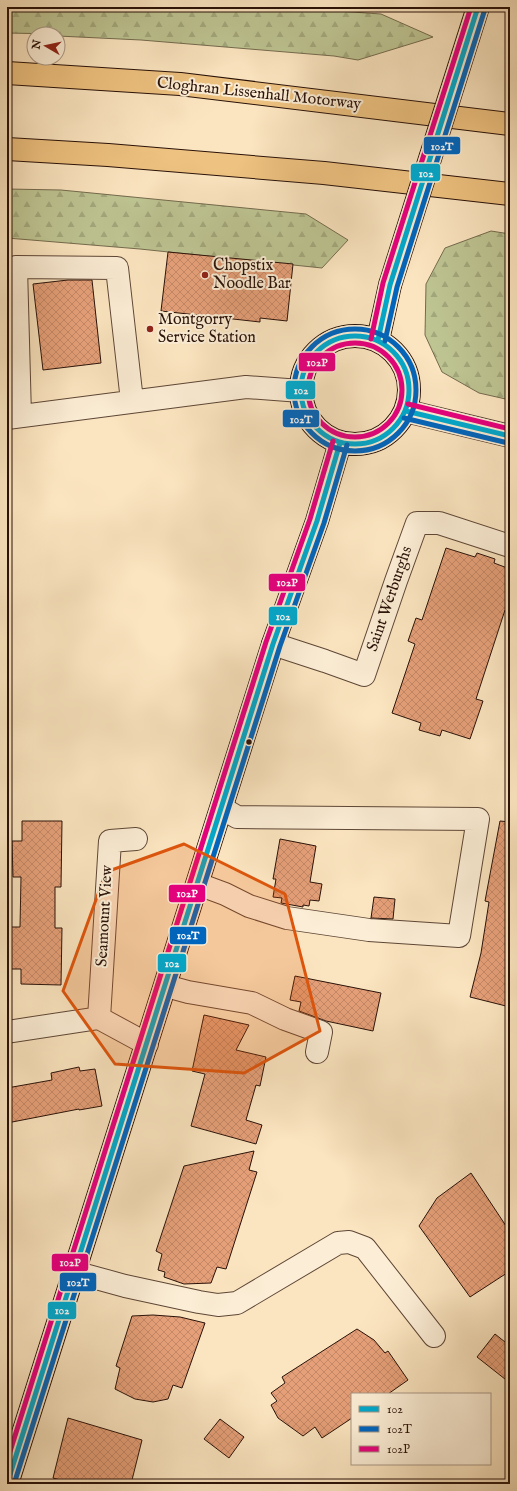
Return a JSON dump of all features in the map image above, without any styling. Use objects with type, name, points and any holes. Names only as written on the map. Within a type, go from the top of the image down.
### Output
[{"type":"main road","points":[[378,340],[390,285],[478,7]]},
{"type":"main road","name":"Cloghran Lissenhall Motorway","points":[[7,73],[180,84],[510,124]]},
{"type":"main road","points":[[7,149],[108,155],[316,172],[510,194]]},
{"type":"main road","points":[[348,336],[363,336],[378,340],[392,349],[402,362],[409,378],[410,394],[406,411],[398,424],[387,436],[372,443],[356,445],[340,443],[324,436],[312,424],[304,408],[301,391],[303,375],[309,361],[319,349],[332,341],[348,336]]},
{"type":"main road","points":[[7,1484],[166,986],[273,644],[317,522],[340,443]]},
{"type":"street","points":[[132,401],[117,268],[16,267],[13,417],[246,387],[301,391]]},
{"type":"street","points":[[406,411],[510,436]]},
{"type":"street","name":"Saint Werburghs","points":[[273,644],[364,675],[417,523],[439,523],[510,546]]},
{"type":"street","points":[[198,884],[249,906],[287,918],[369,930],[459,936],[478,819],[238,817],[222,808]]},
{"type":"street","name":"Seamount View","points":[[99,1018],[110,841],[136,839]]},
{"type":"street","points":[[166,986],[188,992],[252,1003],[285,1019],[321,1032],[317,1052]]},
{"type":"street","points":[[7,1032],[99,1018],[147,1044]]},
{"type":"street","points":[[74,1272],[125,1286],[198,1302],[224,1304],[237,1302],[338,1244],[349,1242],[365,1248],[434,1336]]},
{"type":"highlighted area","points":[[184,844],[285,894],[320,1031],[244,1073],[115,1064],[63,991],[106,872]]},
{"type":"green space","points":[[7,7],[281,7],[381,14],[433,37],[358,60],[334,56],[141,40],[66,36],[66,26],[26,26],[26,33],[7,33]]},
{"type":"green space","points":[[7,189],[61,190],[306,214],[348,240],[322,268],[140,249],[7,238]]},
{"type":"green space","points":[[491,231],[510,234],[510,400],[479,393],[442,372],[425,335],[426,284],[445,248]]},
{"type":"building","points":[[168,252],[293,264],[287,321],[260,318],[260,322],[161,311]]},
{"type":"building","points":[[68,280],[92,280],[101,363],[43,370],[33,284]]},
{"type":"building","points":[[446,548],[475,557],[477,553],[495,559],[494,563],[510,569],[510,612],[505,610],[476,699],[483,701],[470,739],[442,730],[440,736],[419,730],[421,723],[392,713],[415,644],[408,641],[416,618],[422,620]]},
{"type":"building","points":[[22,821],[62,821],[61,887],[55,887],[55,928],[62,928],[61,985],[21,984],[21,969],[7,969],[7,927],[20,927],[21,877],[13,877],[12,841],[22,841]]},
{"type":"building","points":[[500,821],[510,822],[510,1007],[470,997],[481,953],[489,902],[485,901]]},
{"type":"building","points":[[280,839],[316,846],[310,882],[322,884],[319,901],[310,900],[309,906],[303,905],[303,907],[281,903],[282,898],[273,897],[276,879],[273,879]]},
{"type":"building","points":[[374,897],[395,899],[393,919],[371,918]]},
{"type":"building","points":[[295,976],[381,993],[373,1031],[326,1021],[299,1011],[301,1002],[290,1000]]},
{"type":"building","points":[[204,1015],[249,1025],[236,1050],[266,1057],[260,1086],[256,1085],[246,1120],[262,1125],[256,1144],[191,1126],[205,1074],[192,1071]]},
{"type":"building","points":[[79,1067],[80,1071],[95,1069],[102,1106],[7,1123],[7,1088],[52,1080],[51,1073]]},
{"type":"building","points":[[254,1151],[249,1170],[257,1172],[226,1269],[217,1267],[211,1283],[184,1284],[164,1277],[165,1272],[158,1270],[162,1254],[156,1251],[184,1166]]},
{"type":"building","points":[[471,1173],[510,1232],[510,1271],[470,1297],[419,1226],[437,1198]]},
{"type":"building","points":[[153,1315],[180,1317],[205,1323],[182,1388],[173,1385],[168,1399],[153,1402],[135,1399],[115,1389],[120,1368],[116,1366],[132,1316]]},
{"type":"building","points":[[357,1329],[374,1340],[385,1353],[388,1351],[408,1380],[389,1393],[351,1393],[351,1419],[322,1438],[315,1427],[303,1436],[278,1418],[271,1405],[277,1401],[271,1393],[285,1383],[282,1377]]},
{"type":"building","points":[[495,1334],[510,1346],[510,1383],[477,1357]]},
{"type":"building","points":[[68,1418],[142,1440],[131,1484],[75,1484],[53,1478]]},
{"type":"building","points":[[220,1419],[244,1437],[229,1458],[204,1439]]},
{"type":"transit line","name":"102P","points":[[371,339],[383,283],[471,7]]},
{"type":"transit line","name":"102","points":[[378,340],[390,285],[478,7]]},
{"type":"transit line","name":"102T","points":[[385,341],[397,287],[485,9]]},
{"type":"transit line","name":"102T","points":[[355,329],[378,333],[389,339],[398,347],[406,356],[412,367],[416,390],[412,413],[406,424],[398,433],[389,441],[378,447],[355,451],[332,447],[321,441],[312,433],[304,424],[298,413],[294,390],[298,367],[304,356],[312,347],[321,339],[332,333],[355,329]]},
{"type":"transit line","name":"102","points":[[355,336],[376,340],[393,352],[405,369],[409,390],[405,411],[393,428],[376,440],[355,444],[334,440],[317,428],[305,411],[301,390],[305,369],[317,352],[334,340],[355,336]]},
{"type":"transit line","name":"102P","points":[[355,343],[373,346],[388,357],[399,372],[402,390],[399,408],[388,423],[373,434],[355,437],[337,434],[322,423],[311,408],[308,390],[311,372],[322,357],[337,346],[355,343]]},
{"type":"transit line","name":"102P","points":[[408,404],[510,429]]},
{"type":"transit line","name":"102","points":[[406,411],[510,436]]},
{"type":"transit line","name":"102T","points":[[404,418],[508,443]]},
{"type":"transit line","name":"102P","points":[[7,1461],[266,642],[310,519],[333,441]]},
{"type":"transit line","name":"102","points":[[7,1484],[273,644],[317,521],[340,443]]},
{"type":"transit line","name":"102T","points":[[14,1484],[280,646],[324,523],[347,445]]},
{"type":"place","name":"Chopstix Noodle Bar","points":[[205,275]]},
{"type":"place","name":"Montgorry Service Station","points":[[150,329]]}]
